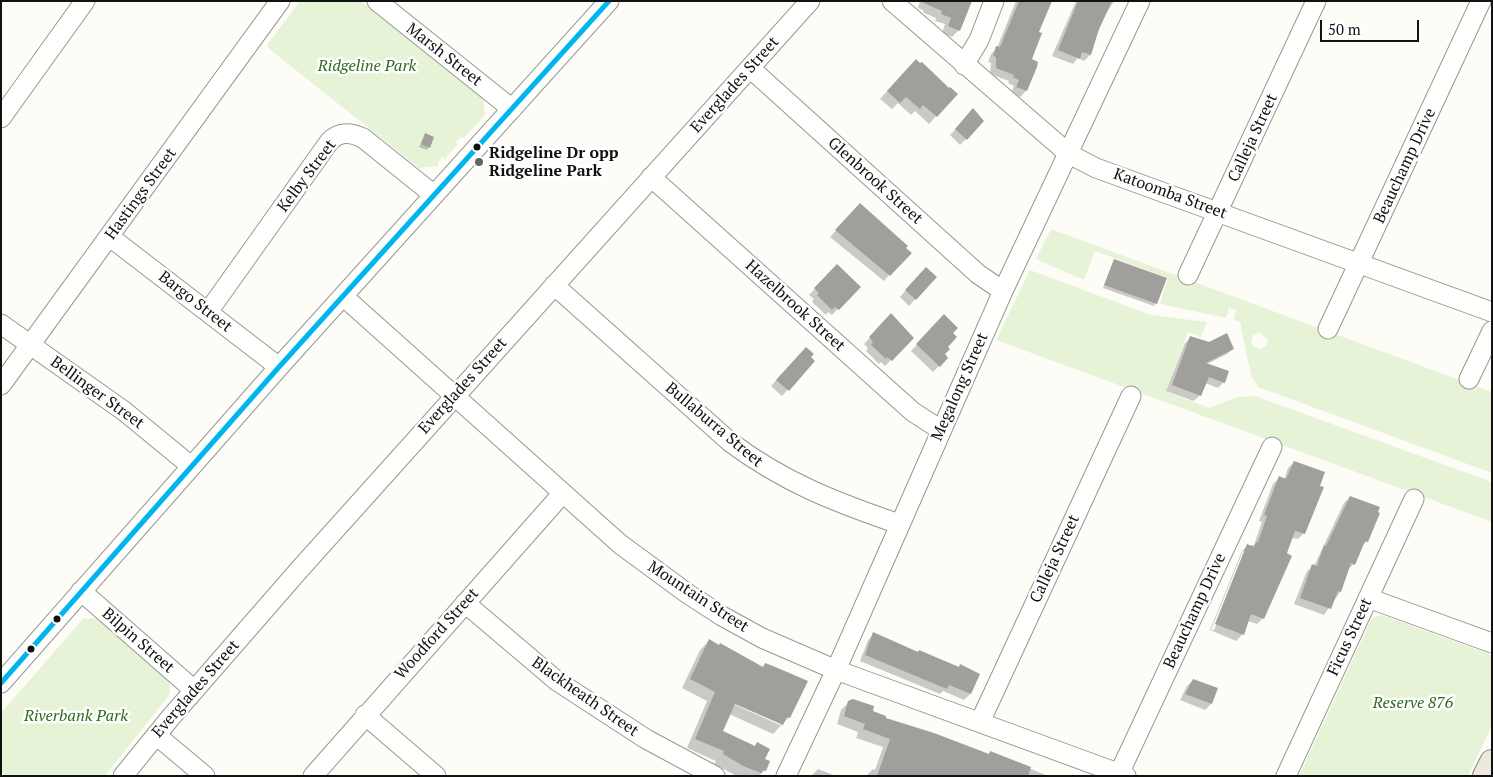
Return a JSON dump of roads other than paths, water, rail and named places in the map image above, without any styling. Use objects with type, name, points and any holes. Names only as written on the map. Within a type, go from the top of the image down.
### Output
[{"type":"main road","points":[[1485,776],[1492,762]]},
{"type":"street","points":[[1,118],[84,1]]},
{"type":"street","name":"Marsh Street","points":[[377,1],[512,109]]},
{"type":"street","points":[[1,683],[278,367],[344,297],[609,1]]},
{"type":"street","name":"Everglades Street","points":[[123,776],[194,690],[554,285],[810,1]]},
{"type":"street","name":"Katoomba Street","points":[[892,1],[1069,154],[1096,168],[1359,262],[1492,312]]},
{"type":"street","points":[[964,65],[979,40],[994,1]]},
{"type":"street","name":"Megalong Street","points":[[786,776],[836,670],[1003,291],[1140,1]]},
{"type":"street","name":"Calleja Street","points":[[1188,275],[1316,1]]},
{"type":"street","name":"Beauchamp Drive","points":[[1328,329],[1481,1]]},
{"type":"street","name":"Hastings Street","points":[[1,385],[110,237],[274,3]]},
{"type":"street","name":"Glenbrook Street","points":[[750,68],[978,274],[1003,291]]},
{"type":"street","name":"Kelby Street","points":[[208,312],[329,142],[336,136],[352,133],[362,138],[434,195]]},
{"type":"street","name":"Hazelbrook Street","points":[[651,177],[913,412],[941,430]]},
{"type":"street","name":"Bargo Street","points":[[110,237],[278,367]]},
{"type":"street","name":"Bullaburra Street","points":[[554,285],[730,442],[753,460],[816,494],[899,524]]},
{"type":"street","name":"Mountain Street","points":[[344,297],[562,494],[620,544],[688,594],[762,638],[836,670],[1121,775]]},
{"type":"street","name":"Bellinger Street","points":[[1,324],[124,411],[191,466]]},
{"type":"street","points":[[1469,379],[1492,331]]},
{"type":"street","name":"Calleja Street","points":[[980,722],[1131,396]]},
{"type":"street","name":"Beauchamp Drive","points":[[1121,775],[1272,447]]},
{"type":"street","name":"Woodford Street","points":[[312,776],[562,494]]},
{"type":"street","name":"Ficus Street","points":[[1286,776],[1414,499]]},
{"type":"street","name":"Bilpin Street","points":[[81,591],[194,690]]},
{"type":"street","points":[[1368,598],[1492,643]]},
{"type":"street","name":"Blackheath Street","points":[[465,603],[557,681],[646,739],[715,776]]},
{"type":"street","points":[[365,715],[436,776]]},
{"type":"street","points":[[156,735],[204,776]]},
{"type":"place","name":"Ridgeline Dr opp Ridgeline Park","points":[[479,162]]},
{"type":"park label","name":"Ridgeline Park","points":[[367,66]]},
{"type":"park label","name":"Reserve 876","points":[[1413,703]]},
{"type":"park label","name":"Riverbank Park","points":[[76,716]]}]
